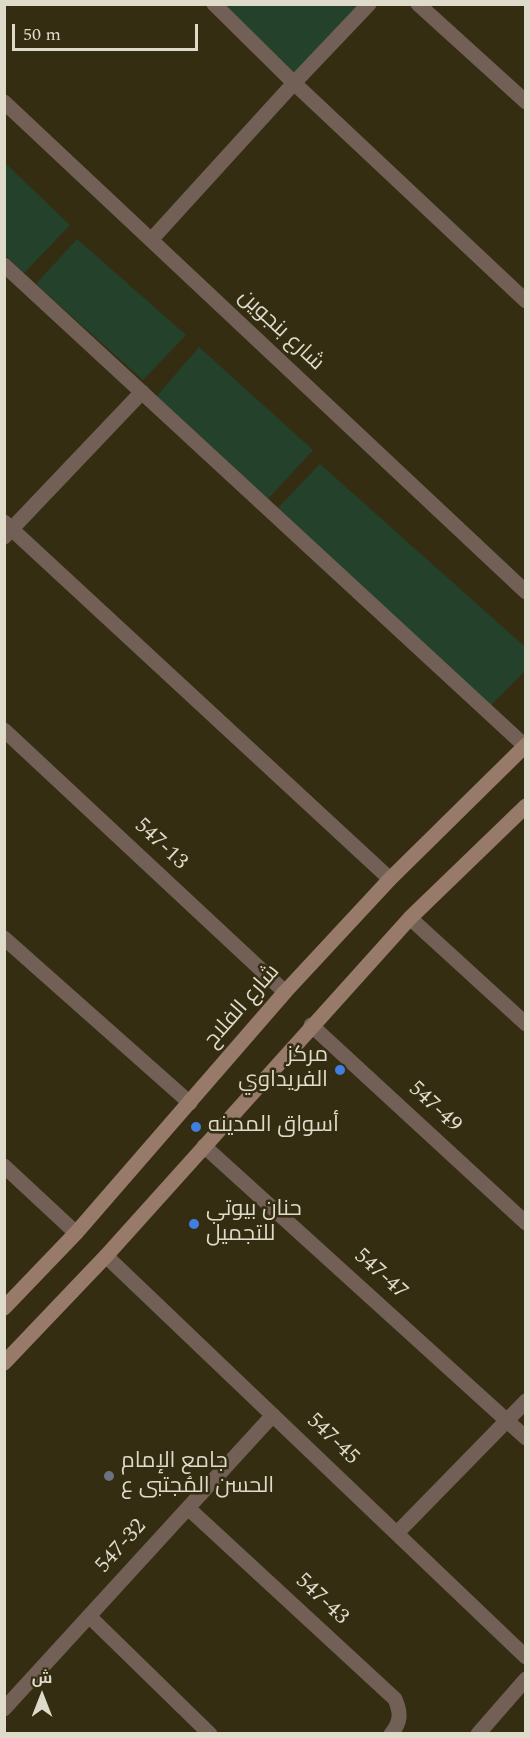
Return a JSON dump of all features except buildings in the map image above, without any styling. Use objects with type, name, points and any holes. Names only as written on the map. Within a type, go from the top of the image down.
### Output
[{"type":"main road","name":"شارع الفلاح","points":[[6,1302],[76,1233],[285,992],[390,879],[525,746]]},
{"type":"main road","points":[[4,1363],[106,1256],[311,1025],[410,918],[525,806]]},
{"type":"street","points":[[213,4],[525,301]]},
{"type":"street","points":[[151,240],[369,4]]},
{"type":"street","points":[[418,4],[525,102]]},
{"type":"street","name":"شارع بنجوين","points":[[4,102],[525,592]]},
{"type":"street","points":[[4,265],[525,746]]},
{"type":"street","points":[[142,392],[7,529],[390,879]]},
{"type":"street","name":"547-13","points":[[4,730],[285,992]]},
{"type":"street","points":[[410,918],[525,1023]]},
{"type":"street","points":[[4,938],[190,1103]]},
{"type":"street","name":"547-49","points":[[311,1025],[525,1223]]},
{"type":"street","name":"547-47","points":[[204,1146],[525,1438]]},
{"type":"street","points":[[4,1166],[76,1233]]},
{"type":"street","name":"547-45","points":[[106,1256],[525,1657]]},
{"type":"street","points":[[397,1533],[525,1401]]},
{"type":"street","name":"547-32","points":[[4,1709],[273,1415]]},
{"type":"street","name":"547-43","points":[[188,1508],[395,1699],[401,1712],[398,1726],[391,1734]]},
{"type":"street","points":[[89,1616],[210,1734]]},
{"type":"street","points":[[478,1734],[525,1679]]},
{"type":"green space","points":[[214,5],[368,5],[294,83]]},
{"type":"green space","points":[[4,162],[70,225],[24,273],[5,255]]},
{"type":"green space","points":[[77,239],[186,335],[143,380],[36,284]]},
{"type":"green space","points":[[199,347],[313,450],[268,499],[157,396]]},
{"type":"green space","points":[[320,464],[525,647],[525,671],[488,708],[278,508]]},
{"type":"place","name":"مركز الفريداوي","points":[[340,1070]]},
{"type":"place","name":"أسواق المدينه","points":[[196,1127]]},
{"type":"place","name":"حنان بيوتي للتجميل","points":[[194,1224]]},
{"type":"place","name":"جامع الإمام الحسن المُجتبى ع","points":[[109,1476]]}]
